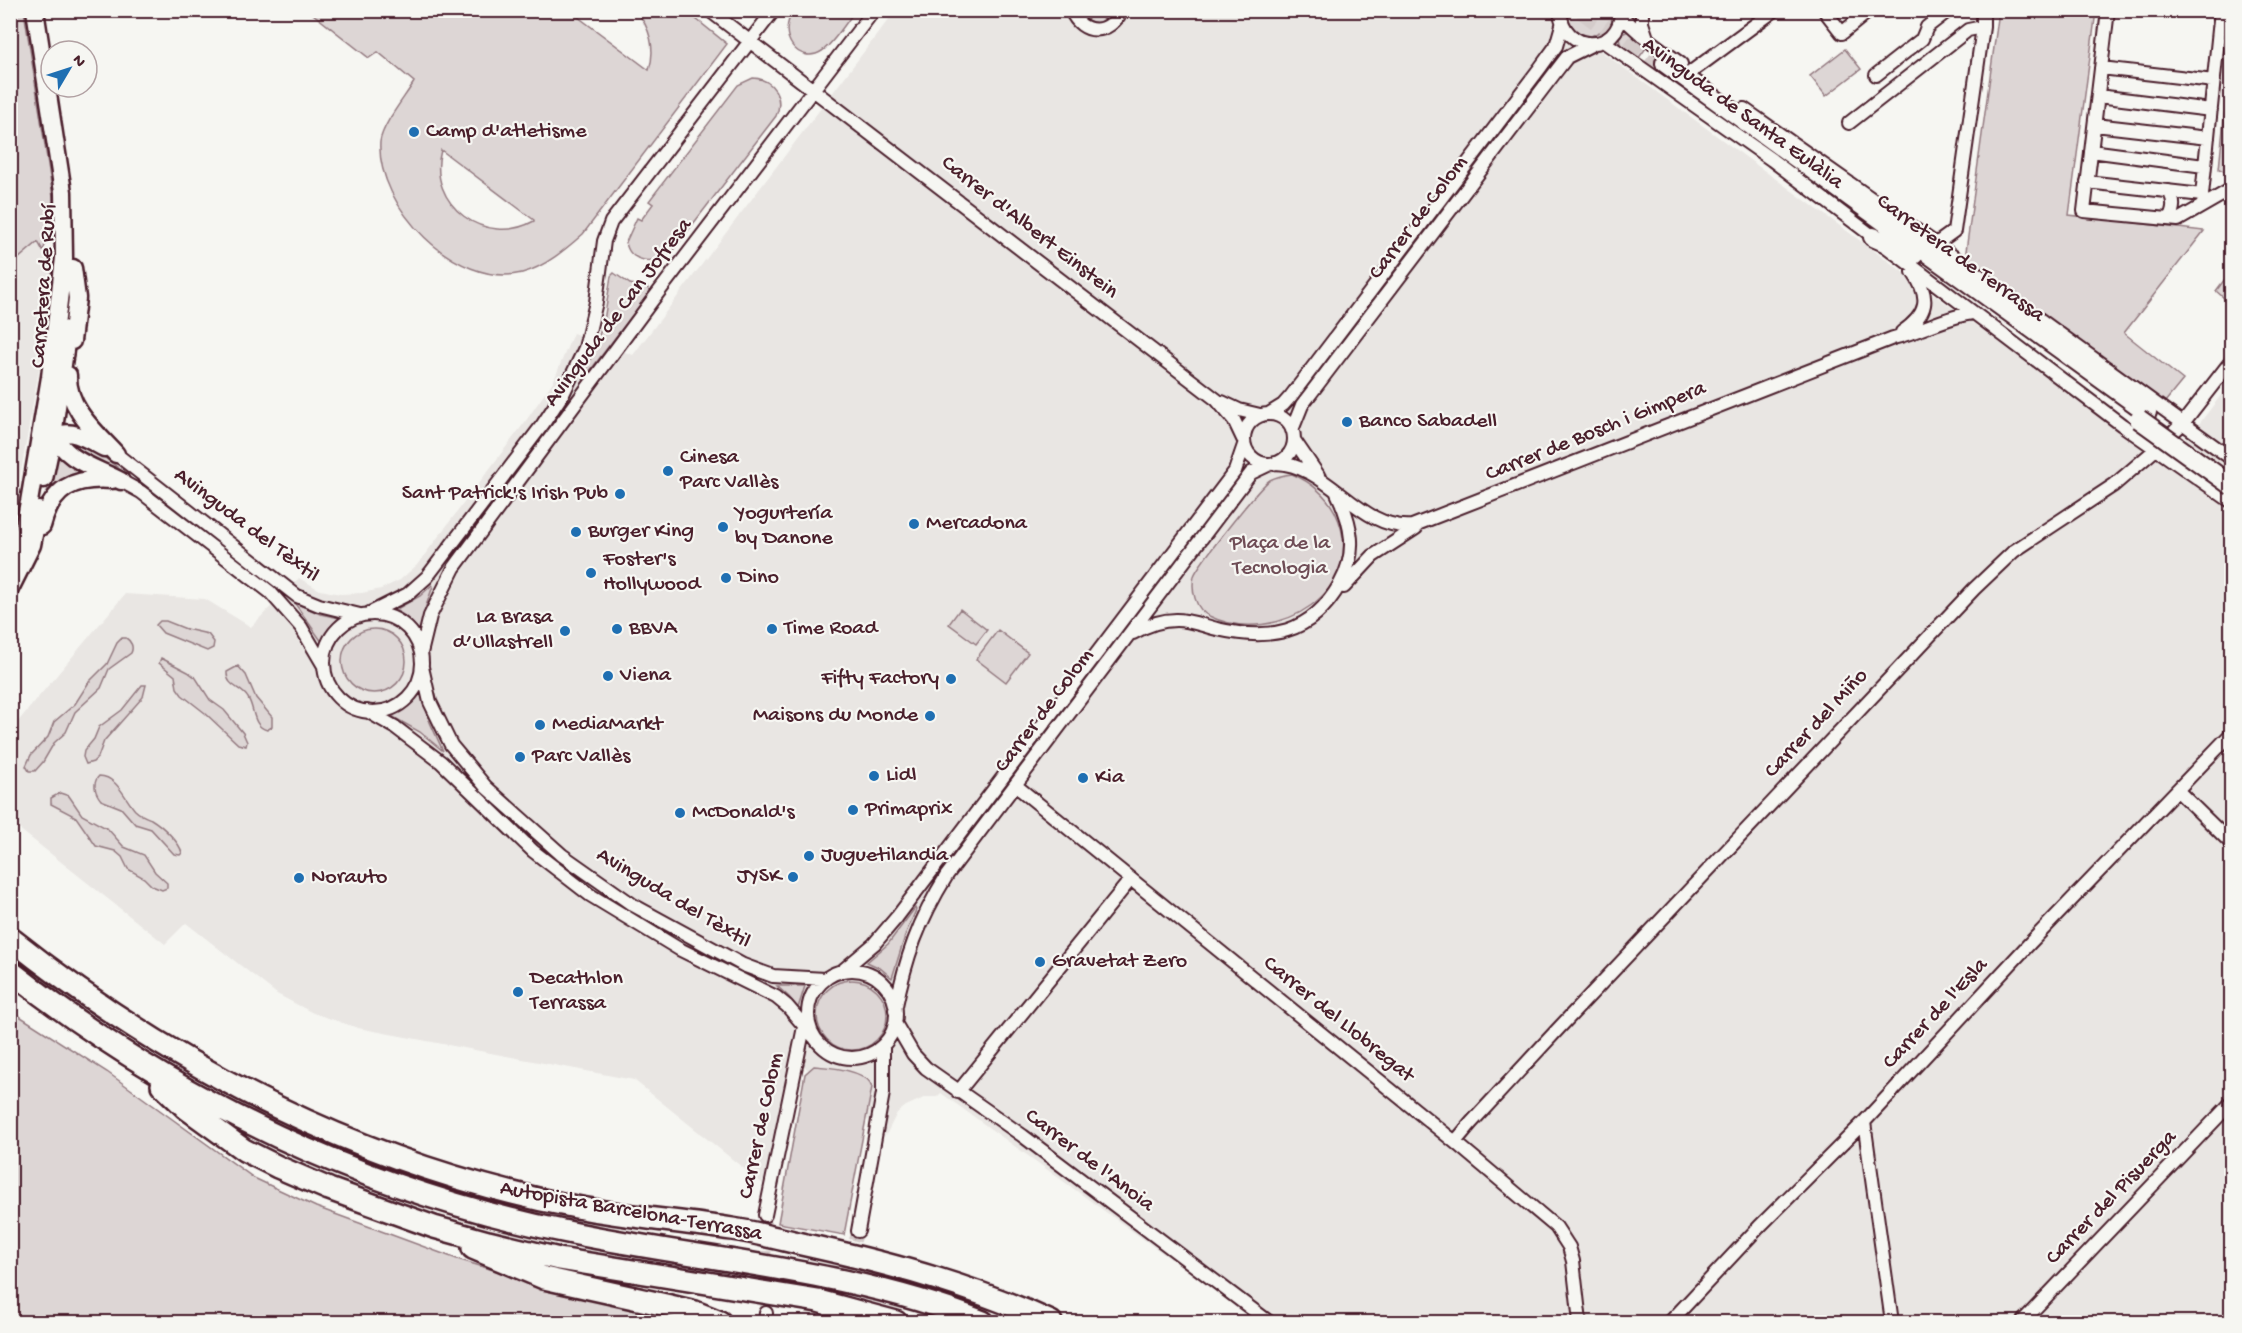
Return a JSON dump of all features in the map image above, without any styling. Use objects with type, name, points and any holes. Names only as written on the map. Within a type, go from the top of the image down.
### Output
[{"type":"highway","name":"Autopista Barcelona-Terrassa","points":[[10,938],[45,966],[140,1032],[273,1106],[362,1145],[433,1171],[513,1193],[577,1207],[734,1229],[864,1258],[981,1292],[1051,1323]]},
{"type":"highway","name":"Autopista Barcelona-Terrassa","points":[[10,971],[140,1064],[284,1141],[357,1172],[432,1198],[498,1217],[577,1234],[849,1282],[931,1304],[983,1323]]},
{"type":"highway","points":[[140,1064],[186,1108],[244,1150],[329,1189],[434,1227],[488,1242],[594,1265],[818,1301],[896,1323]]},
{"type":"highway","points":[[329,1189],[356,1208],[449,1239],[544,1278],[695,1312],[720,1323]]},
{"type":"main road","name":"Carretera de Rubí","points":[[10,562],[27,517],[50,377],[62,265],[63,192],[35,10]]},
{"type":"main road","points":[[46,10],[50,39]]},
{"type":"main road","name":"Carretera de Terrassa","points":[[1663,66],[1911,253],[2143,415],[2232,473]]},
{"type":"main road","name":"Carretera de Rubí","points":[[10,589],[32,545],[53,436],[65,353],[70,301],[62,265],[75,225],[73,184],[60,99]]},
{"type":"main road","points":[[1881,206],[1911,253]]},
{"type":"main road","points":[[1873,237],[1911,253]]},
{"type":"main road","points":[[62,265],[77,298],[67,388],[80,414],[116,453]]},
{"type":"main road","points":[[50,377],[51,401],[48,423],[53,436],[73,459],[121,481]]},
{"type":"main road","name":"Carretera de Terrassa","points":[[2143,415],[2232,486]]},
{"type":"main road","points":[[34,472],[53,436],[67,433],[77,435],[88,438],[116,453]]},
{"type":"main road","points":[[32,545],[41,531],[52,500],[63,489],[85,480],[121,481]]},
{"type":"street","name":"Carrer d'Albert Einstein","points":[[709,10],[1217,400],[1234,420],[1244,442]]},
{"type":"street","name":"Avinguda de Can Jofresa","points":[[364,615],[408,594],[427,577],[558,402],[585,348],[596,302],[604,241],[611,222],[774,10]]},
{"type":"street","name":"Avinguda de Can Jofresa","points":[[421,653],[430,616],[454,568],[651,302],[874,10]]},
{"type":"street","points":[[1071,10],[1076,22],[1081,26],[1098,30],[1113,23],[1122,10]]},
{"type":"street","points":[[1642,10],[1642,23],[1647,39]]},
{"type":"street","points":[[1691,72],[1775,10]]},
{"type":"street","points":[[1824,10],[1842,33],[1870,10]]},
{"type":"street","points":[[1876,75],[1922,39],[1927,27],[1949,10]]},
{"type":"street","points":[[1936,244],[1954,231],[1983,27],[1983,10]]},
{"type":"street","points":[[2108,10],[2084,211],[2174,220],[2203,199],[2232,189]]},
{"type":"street","points":[[2203,199],[2204,166],[2221,10]]},
{"type":"street","points":[[1560,11],[1562,25]]},
{"type":"street","points":[[1598,42],[1614,33],[1622,12]]},
{"type":"street","name":"Avinguda de Santa Eulàlia","points":[[1622,12],[1629,25],[1691,72],[1936,244],[2232,459]]},
{"type":"street","name":"Avinguda de Santa Eulàlia","points":[[1562,25],[1572,37],[1585,43],[1598,42],[1753,147],[1873,237]]},
{"type":"street","name":"Carrer de Colom","points":[[1265,414],[1279,408],[1291,396],[1556,46],[1562,25]]},
{"type":"street","points":[[1849,123],[1968,30],[1983,27]]},
{"type":"street","name":"Carrer de Colom","points":[[1293,435],[1302,405],[1567,57],[1598,42]]},
{"type":"street","points":[[2101,68],[2214,81]]},
{"type":"street","points":[[2098,96],[2211,110]]},
{"type":"street","points":[[2095,125],[2208,138]]},
{"type":"street","points":[[2091,152],[2204,166]]},
{"type":"street","points":[[2087,182],[2169,191],[2203,199]]},
{"type":"street","points":[[2169,191],[2174,199],[2174,220]]},
{"type":"street","points":[[1911,253],[1972,313],[2156,449],[2232,502]]},
{"type":"street","name":"Carrer de Bosch i Gimpera","points":[[1893,338],[1913,324],[1924,306],[1924,294],[1911,253]]},
{"type":"street","name":"Carrer de Bosch i Gimpera","points":[[1272,463],[1296,466],[1320,479],[1382,522],[1406,527],[1424,523],[1893,338],[1972,313]]},
{"type":"street","name":"Carrer del Miño","points":[[1455,1142],[1551,1036],[1974,589],[2014,551],[2114,485],[2156,449],[2183,423],[2232,360]]},
{"type":"street","name":"Carrer d'Albert Einstein","points":[[1217,400],[1239,410],[1265,414]]},
{"type":"street","points":[[1265,414],[1281,416],[1293,435],[1291,450],[1287,456],[1272,463],[1256,460],[1249,454],[1244,442],[1250,421],[1265,414]]},
{"type":"street","name":"Carrer de Bosch i Gimpera","points":[[1293,435],[1308,464],[1320,479]]},
{"type":"street","name":"Carrer de Colom","points":[[842,971],[882,936],[958,838],[1235,471],[1244,442]]},
{"type":"street","name":"Avinguda del Tèxtil","points":[[116,453],[297,596],[319,606],[364,615]]},
{"type":"street","name":"Carrer de Colom","points":[[895,1017],[905,964],[918,927],[946,875],[1251,473],[1272,463]]},
{"type":"street","name":"Avinguda del Tèxtil","points":[[121,481],[141,492],[270,592],[301,627],[319,654],[324,667]]},
{"type":"street","points":[[1332,597],[1348,566],[1352,543],[1349,520],[1335,490]]},
{"type":"street","points":[[1129,635],[1152,623],[1180,620],[1239,633],[1262,636],[1279,633],[1308,620],[1373,556],[1424,523]]},
{"type":"street","points":[[382,614],[396,619],[408,628],[421,653],[422,667],[418,682],[410,695],[398,705],[383,711],[367,711],[347,704],[335,693],[324,667],[326,650],[333,635],[344,623],[364,615],[382,614]]},
{"type":"street","name":"Avinguda del Tèxtil","points":[[422,667],[430,702],[451,745],[486,787],[562,855],[633,905],[725,957],[773,976],[825,979]]},
{"type":"street","name":"Avinguda del Tèxtil","points":[[367,711],[396,727],[432,754],[533,850],[590,896],[678,949],[757,987],[780,1001],[802,1032],[814,1037]]},
{"type":"street","name":"Carrer de l'Esla","points":[[1670,1323],[1759,1227],[1864,1122],[2030,943],[2232,733]]},
{"type":"street","name":"Carrer del Llobregat","points":[[1015,785],[1455,1142],[1556,1227],[1569,1246],[1573,1261],[1580,1323]]},
{"type":"street","points":[[2177,790],[2232,844]]},
{"type":"street","points":[[958,1092],[1131,879]]},
{"type":"street","points":[[842,971],[863,972],[882,982],[893,1000],[895,1017],[890,1035],[883,1045],[868,1055],[851,1058],[834,1054],[819,1044],[808,1020],[813,993],[825,979],[842,971]]},
{"type":"street","name":"Carrer de Colom","points":[[765,1215],[808,1011]]},
{"type":"street","name":"Carrer de l'Anoia","points":[[895,1017],[918,1060],[958,1092],[1023,1136],[1269,1323]]},
{"type":"street","points":[[858,1231],[883,1093],[883,1045]]},
{"type":"street","name":"Carrer del Pisuerga","points":[[2022,1323],[2232,1102]]},
{"type":"street","points":[[1864,1122],[1892,1323]]},
{"type":"shaded area","points":[[895,11],[1546,11],[2163,462],[2199,424],[2231,382],[2231,1322],[1258,1322],[941,1093],[937,1097],[926,1097],[906,1106],[897,1113],[886,1135],[792,1056],[763,1184],[634,1080],[358,1028],[313,1013],[277,994],[186,923],[165,944],[13,824],[10,816],[10,731],[125,594],[205,599],[251,627],[299,578],[320,590],[341,594],[381,589],[400,580],[417,565],[525,422],[554,380],[573,333],[633,355]]},
{"type":"shaded area","points":[[38,242],[56,275],[11,527],[11,265]]},
{"type":"green space","points":[[11,10],[24,11],[53,197],[52,225],[43,251],[38,242],[11,265]]},
{"type":"green space","points":[[308,10],[570,11],[649,70],[652,46],[645,24],[636,11],[686,11],[727,44],[583,234],[547,262],[531,270],[497,275],[471,268],[447,255],[425,238],[406,216],[391,192],[382,167],[380,142],[389,120],[414,82],[378,52],[369,58]],"holes":[[[441,150],[534,220],[516,228],[497,229],[480,225],[464,216],[451,204],[442,188],[439,170]]]},
{"type":"green space","points":[[794,11],[855,11],[831,43],[813,55],[798,51],[788,38],[789,20]]},
{"type":"green space","points":[[1078,11],[1116,11],[1107,20],[1097,23],[1087,20]]},
{"type":"green space","points":[[1568,11],[1613,11],[1611,23],[1606,29],[1591,36],[1574,28],[1569,21]]},
{"type":"green space","points":[[1999,11],[2096,11],[2069,215],[2204,231],[2124,333],[2183,380],[2165,402],[1972,263],[1966,251]]},
{"type":"green space","points":[[1628,31],[1649,44],[1638,59],[1624,49],[1620,43],[1620,35]]},
{"type":"green space","points":[[1845,49],[1861,69],[1826,96],[1810,76]]},
{"type":"green space","points":[[2231,58],[2231,174],[2219,169]]},
{"type":"green space","points":[[753,78],[772,86],[779,103],[776,116],[670,254],[651,261],[638,258],[628,249],[626,242],[637,218],[641,220],[653,204],[649,201],[738,85]]},
{"type":"green space","points":[[2231,271],[2231,304],[2216,291]]},
{"type":"green space","points":[[614,273],[630,284],[647,287],[650,292],[583,380],[604,321],[611,276]]},
{"type":"green space","points":[[70,441],[93,449],[121,470],[120,472],[89,461],[68,443]]},
{"type":"green space","points":[[54,450],[84,474],[54,487],[47,493]]},
{"type":"green space","name":"Plaça de la Tecnologia","points":[[1292,474],[1317,489],[1335,512],[1343,540],[1341,565],[1329,587],[1311,605],[1288,618],[1262,624],[1235,624],[1204,613],[1197,604],[1193,587],[1194,576],[1198,569],[1229,526],[1264,485],[1275,478]]},
{"type":"green space","points":[[432,585],[420,631],[405,616],[395,610],[420,596]]},
{"type":"green space","points":[[296,605],[320,614],[340,618],[328,629],[322,642]]},
{"type":"green space","points":[[960,609],[987,630],[976,644],[949,624]]},
{"type":"green space","points":[[160,621],[208,634],[214,642],[213,648],[207,651],[163,633],[156,625]]},
{"type":"green space","points":[[368,629],[380,629],[397,638],[404,649],[406,661],[404,673],[397,684],[380,693],[368,693],[356,688],[347,679],[342,667],[342,655],[347,643],[356,634]]},
{"type":"green space","points":[[998,630],[1028,653],[1006,682],[976,659]]},
{"type":"green space","points":[[122,638],[131,642],[131,653],[109,669],[101,688],[75,712],[66,732],[54,743],[43,762],[35,771],[29,771],[26,766],[31,755],[48,737],[54,722],[75,704],[89,682],[107,664],[117,643]]},
{"type":"green space","points":[[161,658],[196,678],[210,700],[224,710],[243,733],[247,742],[246,746],[238,744],[182,695],[177,688],[175,676],[159,663]]},
{"type":"green space","points":[[238,666],[246,675],[256,698],[272,717],[272,727],[267,730],[256,721],[245,694],[227,677],[227,672]]},
{"type":"green space","points":[[142,685],[146,685],[143,697],[104,741],[98,757],[86,764],[83,757],[84,751],[94,739],[99,727],[122,710]]},
{"type":"green space","points":[[421,690],[429,720],[443,751],[420,732],[388,714],[405,707]]},
{"type":"green space","points":[[99,776],[116,784],[135,810],[165,829],[178,844],[182,853],[174,854],[151,829],[135,824],[121,808],[101,800],[95,788]]},
{"type":"green space","points":[[60,793],[69,796],[82,815],[108,829],[124,847],[144,855],[155,872],[167,883],[167,888],[162,890],[152,886],[144,878],[128,869],[122,857],[115,851],[96,846],[76,817],[51,804],[51,798]]},
{"type":"green space","points":[[915,908],[892,978],[880,968],[867,962],[888,944]]},
{"type":"green space","points":[[852,980],[865,983],[877,990],[884,1002],[887,1015],[884,1028],[877,1040],[865,1047],[852,1050],[839,1047],[827,1040],[820,1028],[817,1015],[820,1002],[827,990],[839,983]]},
{"type":"green space","points":[[777,986],[805,986],[798,1008],[789,997]]},
{"type":"green space","points":[[10,1010],[107,1072],[254,1178],[316,1207],[457,1259],[553,1288],[694,1322],[11,1322]]},
{"type":"green space","points":[[814,1066],[856,1073],[869,1081],[872,1087],[844,1235],[778,1223],[805,1074]]},
{"type":"tunnel","points":[[1582,10],[1661,70]]},
{"type":"tunnel","points":[[765,1215],[766,1313]]},
{"type":"tunnel","points":[[832,1309],[858,1231]]},
{"type":"place","name":"Camp d'atletisme","points":[[414,132]]},
{"type":"place","name":"Banco Sabadell","points":[[1347,422]]},
{"type":"place","name":"Cinesa Parc Vallès","points":[[668,471]]},
{"type":"place","name":"Sant Patrick's Irish Pub","points":[[620,494]]},
{"type":"place","name":"Mercadona","points":[[914,524]]},
{"type":"place","name":"Yogurtería by Danone","points":[[723,527]]},
{"type":"place","name":"Burger King","points":[[576,532]]},
{"type":"place","name":"Foster's Hollywood","points":[[591,573]]},
{"type":"place","name":"Dino","points":[[726,578]]},
{"type":"place","name":"BBVA","points":[[617,629]]},
{"type":"place","name":"Time Road","points":[[772,629]]},
{"type":"place","name":"La Brasa d’Ullastrell","points":[[565,631]]},
{"type":"place","name":"Viena","points":[[608,676]]},
{"type":"place","name":"Fifty Factory","points":[[951,679]]},
{"type":"place","name":"Maisons du Monde","points":[[930,716]]},
{"type":"place","name":"MediaMarkt","points":[[540,725]]},
{"type":"place","name":"Parc Vallès","points":[[520,757]]},
{"type":"place","name":"Lidl","points":[[874,776]]},
{"type":"place","name":"Kia","points":[[1083,778]]},
{"type":"place","name":"Primaprix","points":[[853,810]]},
{"type":"place","name":"McDonald's","points":[[680,813]]},
{"type":"place","name":"Juguetilandia","points":[[809,856]]},
{"type":"place","name":"JYSK","points":[[793,877]]},
{"type":"place","name":"Norauto","points":[[299,878]]},
{"type":"place","name":"Gravetat Zero","points":[[1040,962]]},
{"type":"place","name":"Decathlon Terrassa","points":[[518,992]]}]
